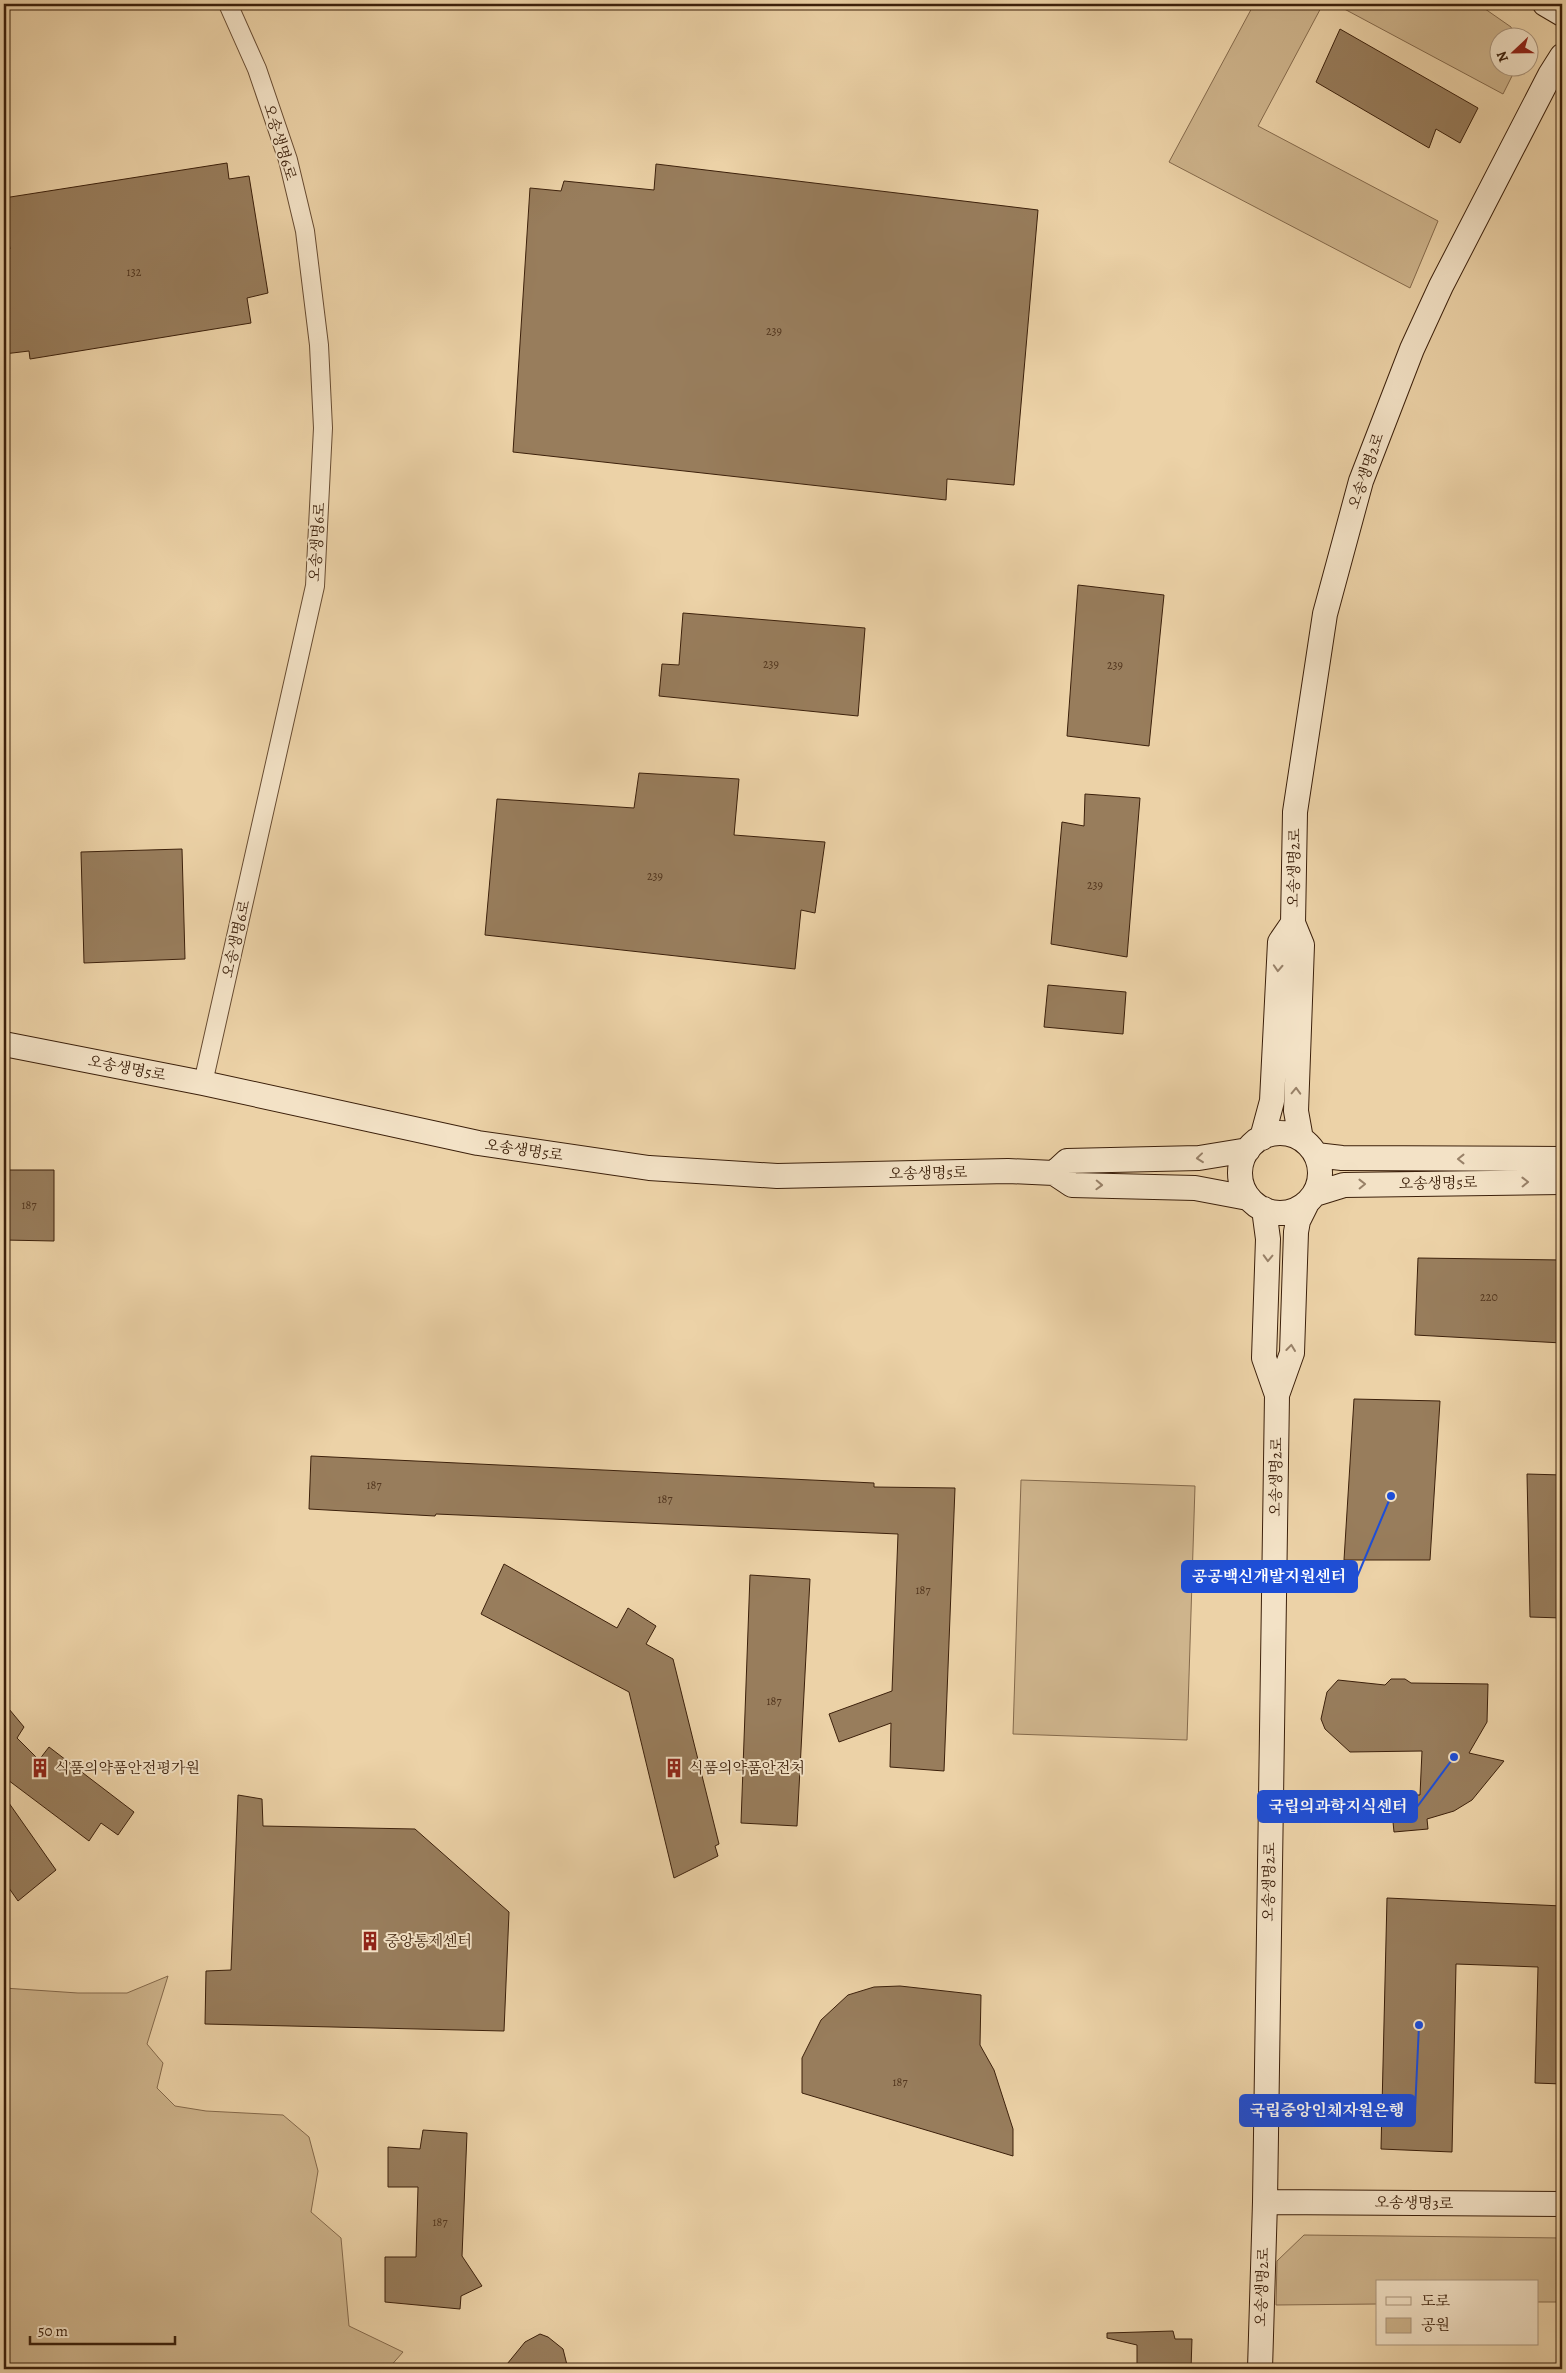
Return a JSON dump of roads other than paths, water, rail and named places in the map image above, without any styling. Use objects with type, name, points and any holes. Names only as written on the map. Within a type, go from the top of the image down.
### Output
[{"type":"street","name":"오송생명6로","points":[[204,1083],[315,586],[323,428],[319,345],[305,231],[288,160],[257,69],[228,4]]},
{"type":"street","points":[[1545,4],[1562,14]]},
{"type":"street","name":"오송생명2로","points":[[1309,1147],[1296,1111],[1302,945],[1293,923],[1296,812],[1326,614],[1361,481],[1412,348],[1437,294],[1550,75],[1562,56]]},
{"type":"street","name":"오송생명2로","points":[[1255,1144],[1272,1101],[1280,942],[1293,923]]},
{"type":"street","name":"오송생명5로","points":[[4,1044],[204,1083],[478,1143],[648,1168],[777,1176],[1008,1171],[1054,1173],[1072,1184],[1195,1188],[1256,1204]]},
{"type":"street","points":[[1054,1173],[1067,1161],[1199,1158],[1255,1144],[1283,1133],[1309,1147],[1320,1168],[1320,1182],[1311,1200],[1295,1211],[1282,1214],[1256,1204],[1242,1187],[1240,1174],[1242,1161],[1255,1144]]},
{"type":"street","name":"오송생명5로","points":[[1309,1147],[1342,1158],[1562,1159]]},
{"type":"street","name":"오송생명5로","points":[[1311,1200],[1344,1185],[1562,1182]]},
{"type":"street","name":"오송생명2로","points":[[1260,2369],[1265,2202],[1277,1395],[1292,1353],[1296,1232],[1298,1221],[1311,1200]]},
{"type":"street","name":"오송생명2로","points":[[1256,1204],[1268,1240],[1264,1358],[1277,1395]]},
{"type":"street","name":"오송생명3로","points":[[1265,2202],[1562,2204]]},
{"type":"place","name":"공공백신개발지원센터","points":[[1391,1496]]},
{"type":"place","name":"국립의과학지식센터","points":[[1454,1757]]},
{"type":"place","name":"식품의약품안전평가원","points":[[40,1768]]},
{"type":"place","name":"식품의약품안전처","points":[[674,1768]]},
{"type":"place","name":"중앙통제센터","points":[[370,1941]]},
{"type":"place","name":"국립중앙인체자원은행","points":[[1419,2025]]}]
